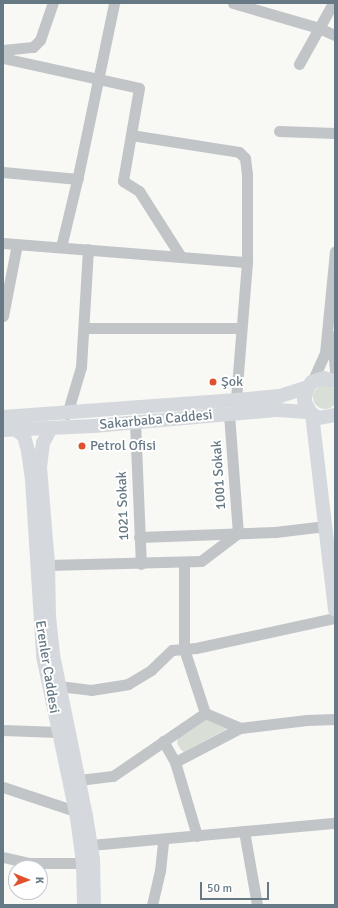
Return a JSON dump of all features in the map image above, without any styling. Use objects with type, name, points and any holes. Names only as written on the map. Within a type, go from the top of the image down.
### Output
[{"type":"main road","name":"Sakarbaba Caddesi","points":[[3,417],[67,414],[280,396],[324,378],[335,381]]},
{"type":"main road","points":[[310,384],[304,400],[311,413],[326,526],[335,610]]},
{"type":"main road","name":"Sakarbaba Caddesi","points":[[10,430],[135,422],[278,410],[311,413],[325,418],[335,415]]},
{"type":"main road","name":"Erenler Caddesi","points":[[51,428],[43,444],[40,467],[48,565],[49,616],[59,686],[91,845],[94,905]]},
{"type":"main road","name":"Erenler Caddesi","points":[[10,430],[24,436],[28,451],[32,479],[42,656],[75,810],[83,863],[84,905]]},
{"type":"street","points":[[3,50],[33,47],[40,40],[53,3]]},
{"type":"street","points":[[61,247],[78,179],[114,3]]},
{"type":"street","points":[[233,3],[319,28],[335,35]]},
{"type":"street","points":[[300,64],[333,3]]},
{"type":"street","points":[[3,58],[139,88],[123,181],[139,191],[182,257]]},
{"type":"street","points":[[278,130],[335,133]]},
{"type":"street","points":[[131,135],[238,152],[245,158],[247,174],[246,262],[236,400]]},
{"type":"street","points":[[3,172],[78,179]]},
{"type":"street","points":[[3,243],[246,262]]},
{"type":"street","points":[[4,311],[17,244]]},
{"type":"street","points":[[67,414],[81,367],[88,249]]},
{"type":"street","points":[[335,251],[333,308],[335,372]]},
{"type":"street","points":[[310,384],[323,363],[333,308]]},
{"type":"street","points":[[84,328],[241,328]]},
{"type":"street","name":"1001 Sokak","points":[[229,414],[238,533]]},
{"type":"street","name":"1021 Sokak","points":[[135,422],[141,564]]},
{"type":"street","points":[[139,537],[275,532],[326,526]]},
{"type":"street","points":[[48,565],[141,564],[201,561],[238,533]]},
{"type":"street","points":[[184,562],[184,649],[205,713],[240,728]]},
{"type":"street","points":[[59,686],[91,690],[128,684],[151,670],[172,650],[184,649],[335,618]]},
{"type":"street","points":[[79,780],[113,776],[205,713]]},
{"type":"street","points":[[175,762],[240,728],[307,720],[335,719]]},
{"type":"street","points":[[3,730],[58,732]]},
{"type":"street","points":[[163,742],[175,762],[197,836]]},
{"type":"street","points":[[3,787],[75,810]]},
{"type":"street","points":[[91,845],[163,840],[335,823]]},
{"type":"street","points":[[244,831],[257,905]]},
{"type":"street","points":[[152,905],[160,871],[163,840]]},
{"type":"street","points":[[4,861],[52,865],[83,863]]},
{"type":"shaded area","points":[[325,385],[330,386],[336,392],[336,402],[330,408],[325,409],[320,408],[314,402],[313,397],[314,392],[320,386]]},
{"type":"shaded area","points":[[203,718],[230,727],[184,752],[177,743],[179,734]]},
{"type":"place","name":"Şok","points":[[213,382]]},
{"type":"place","name":"Petrol Ofisi","points":[[82,446]]}]
